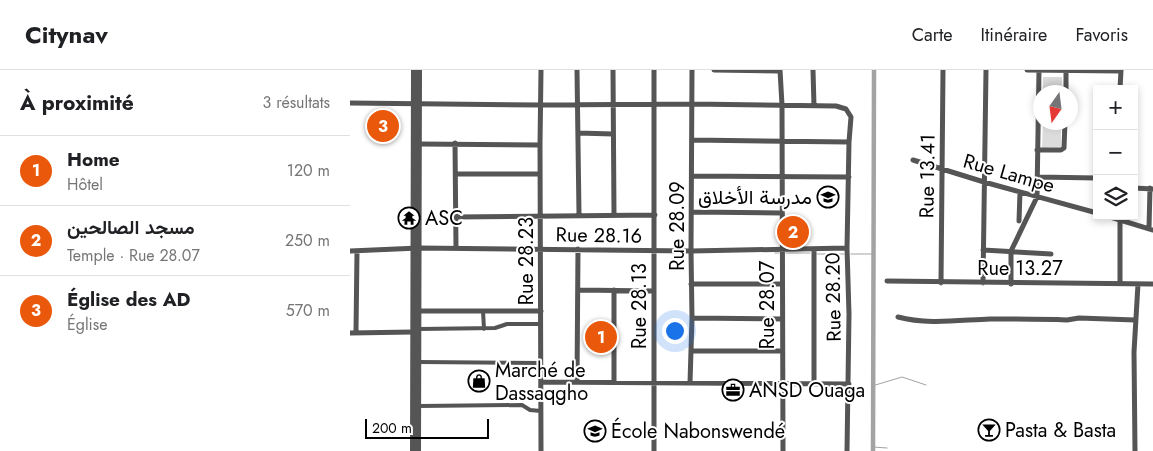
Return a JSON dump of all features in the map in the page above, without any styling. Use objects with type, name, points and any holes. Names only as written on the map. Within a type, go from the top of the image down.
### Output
[{"type":"street","points":[[414,70],[419,144],[416,248],[419,311],[416,331],[419,362],[418,451]]},
{"type":"street","points":[[413,451],[416,331],[416,103],[419,70]]},
{"type":"street","name":"Rue 28.23","points":[[541,70],[541,451]]},
{"type":"street","points":[[578,70],[579,214]]},
{"type":"street","points":[[613,70],[614,214]]},
{"type":"street","name":"Rue 28.13","points":[[654,70],[654,451]]},
{"type":"street","name":"Rue 28.09","points":[[690,383],[692,318],[692,70]]},
{"type":"street","points":[[714,70],[780,70]]},
{"type":"street","name":"Rue 28.07","points":[[780,70],[782,106],[783,451]]},
{"type":"street","points":[[350,103],[814,106],[813,70]]},
{"type":"street","name":"Rue 13.41","points":[[941,283],[943,70]]},
{"type":"street","points":[[983,283],[986,70]]},
{"type":"street","points":[[1027,70],[1120,70],[1120,85]]},
{"type":"street","points":[[1011,284],[1011,251],[1037,197],[1040,70]]},
{"type":"street","points":[[1066,71],[1066,85]]},
{"type":"street","name":"Rue 28.20","points":[[814,106],[836,106],[846,109],[851,117],[847,248],[850,314],[847,451]]},
{"type":"street","points":[[1037,150],[1062,150],[1064,148],[1065,130]]},
{"type":"street","points":[[578,133],[613,134]]},
{"type":"street","points":[[692,140],[849,142]]},
{"type":"street","points":[[455,143],[456,248]]},
{"type":"street","points":[[419,144],[540,145]]},
{"type":"street","name":"Rue Lampe","points":[[913,160],[1093,212]]},
{"type":"street","points":[[456,174],[540,174]]},
{"type":"street","points":[[692,176],[849,177]]},
{"type":"street","points":[[1038,177],[1093,178]]},
{"type":"street","points":[[1125,220],[1151,229],[1152,188],[1138,188]]},
{"type":"street","points":[[1019,221],[1020,192]]},
{"type":"street","points":[[692,212],[781,213]]},
{"type":"street","points":[[456,217],[579,214],[655,215]]},
{"type":"street","points":[[1119,220],[1120,283]]},
{"type":"street","name":"Rue 28.16","points":[[350,251],[456,248],[782,251],[847,248]]},
{"type":"street","points":[[578,249],[578,382]]},
{"type":"street","points":[[814,249],[814,384]]},
{"type":"street","points":[[983,250],[1051,254]]},
{"type":"street","points":[[357,251],[353,332],[484,329],[497,328],[507,324],[541,324]]},
{"type":"street","name":"Rue 13.27","points":[[887,281],[1011,284],[1153,284]]},
{"type":"street","points":[[691,284],[782,284]]},
{"type":"street","points":[[1135,451],[1133,398],[1138,284]]},
{"type":"street","points":[[578,290],[654,291]]},
{"type":"street","points":[[614,290],[614,382]]},
{"type":"street","points":[[484,310],[484,329]]},
{"type":"street","points":[[419,311],[541,310]]},
{"type":"street","points":[[898,317],[909,320],[965,321],[989,319],[1067,320],[1078,318],[1135,320]]},
{"type":"street","points":[[692,318],[782,319]]},
{"type":"street","points":[[691,351],[782,351]]},
{"type":"street","points":[[419,362],[541,363]]},
{"type":"street","points":[[541,382],[849,384]]},
{"type":"street","points":[[418,406],[522,405],[530,410],[541,411]]},
{"type":"shaded area","points":[[1043,77],[1062,77],[1062,85],[1043,85]]},
{"type":"shaded area","points":[[1043,130],[1061,130],[1061,147],[1042,148]]},
{"type":"waterway","points":[[873,451],[874,70]]},
{"type":"waterway","points":[[786,253],[810,253]]},
{"type":"waterway","points":[[817,254],[844,254]]},
{"type":"waterway","points":[[851,254],[873,254]]},
{"type":"waterway","points":[[872,386],[902,377],[926,385]]},
{"type":"waterway","points":[[873,447],[887,448]]},
{"type":"place","name":"Église des AD","points":[[383,126]]},
{"type":"place","name":"مدرسة الأخلاق","points":[[828,197]]},
{"type":"place","name":"ASC","points":[[409,218]]},
{"type":"place","name":"مسجد الصالحين","points":[[793,232]]},
{"type":"place","name":"Home","points":[[601,337]]},
{"type":"place","name":"Marché de Dassaqgho","points":[[479,381]]},
{"type":"place","name":"ANSD Ouaga","points":[[733,390]]},
{"type":"place","name":"Pasta & Basta","points":[[989,430]]},
{"type":"place","name":"École Nabonswendé","points":[[595,431]]}]
